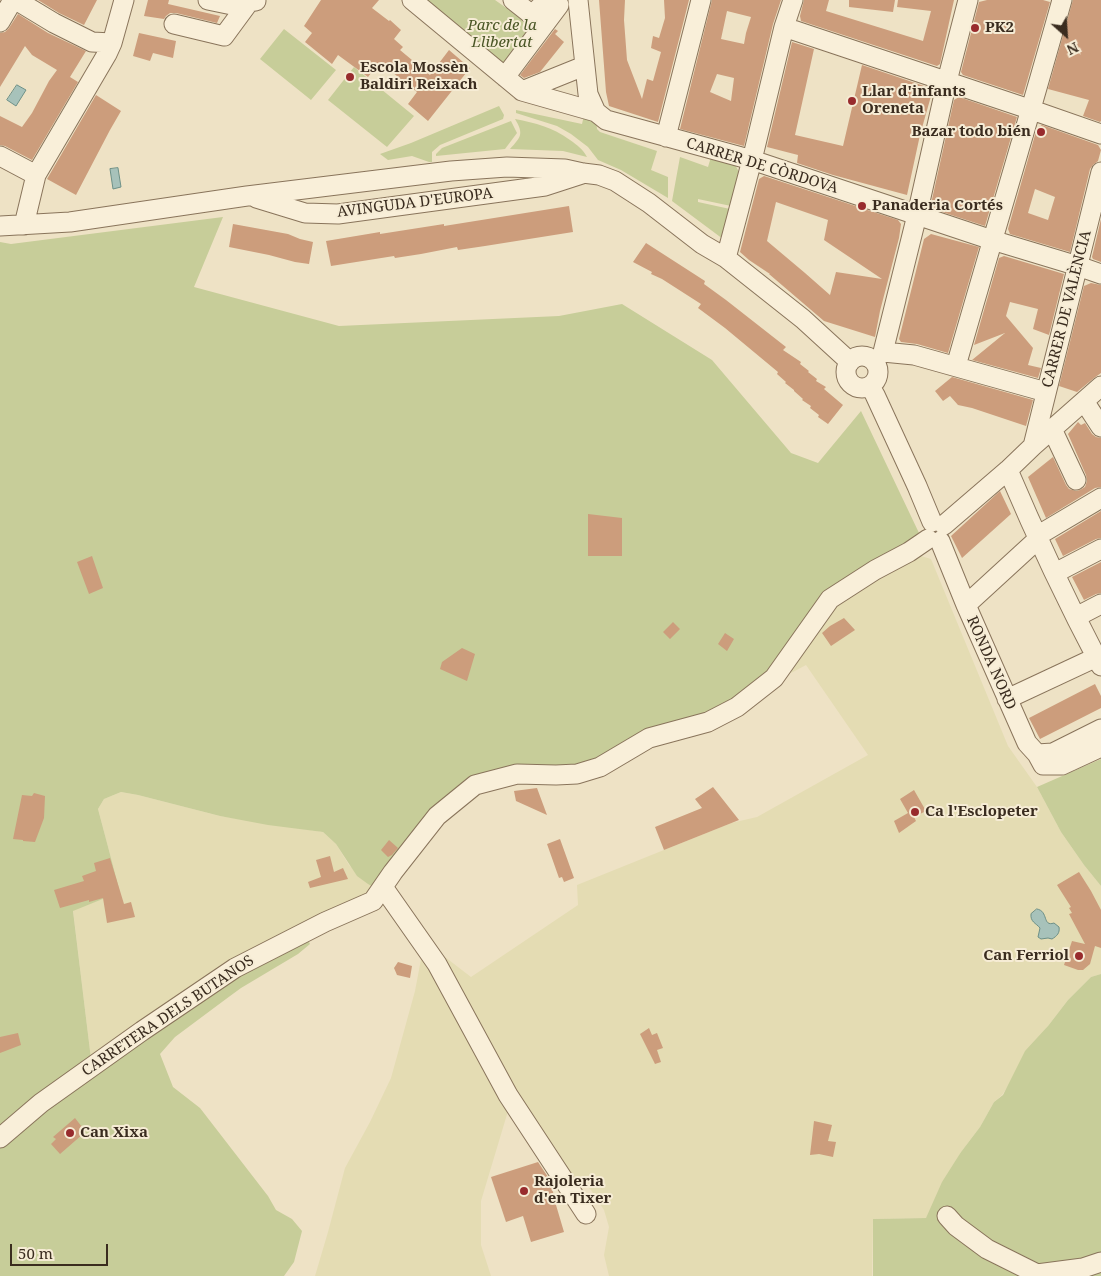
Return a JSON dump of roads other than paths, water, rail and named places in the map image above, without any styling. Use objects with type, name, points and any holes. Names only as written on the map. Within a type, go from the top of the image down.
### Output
[{"type":"street","points":[[0,22],[15,0],[92,42],[112,43]]},
{"type":"street","points":[[24,225],[36,175],[112,43],[124,0]]},
{"type":"street","points":[[208,0],[232,5],[255,1]]},
{"type":"street","points":[[412,0],[522,91],[584,66]]},
{"type":"street","points":[[513,0],[532,15],[553,3]]},
{"type":"street","points":[[578,0],[588,94],[596,112]]},
{"type":"street","points":[[666,136],[701,0]]},
{"type":"street","points":[[726,258],[784,27],[793,0]]},
{"type":"street","points":[[968,0],[947,81],[917,215],[878,356],[878,376],[875,382],[864,388],[850,382],[846,373],[850,362],[860,356],[878,356],[914,355],[1046,392]]},
{"type":"street","points":[[956,366],[1032,110],[1062,0]]},
{"type":"street","points":[[174,24],[224,36],[255,1]]},
{"type":"street","points":[[505,77],[553,3]]},
{"type":"street","points":[[784,27],[1101,134]]},
{"type":"street","name":"CARRER DE CÒRDOVA","points":[[522,91],[596,112],[606,120],[752,160],[992,240],[1101,274]]},
{"type":"street","points":[[0,156],[36,175]]},
{"type":"street","name":"AVINGUDA D'EUROPA","points":[[0,226],[70,222],[247,196],[451,171],[507,167],[565,169],[599,175],[615,181],[650,203],[702,244],[726,258],[803,319],[850,362]]},
{"type":"street","name":"CARRER DE VALÈNCIA","points":[[1032,446],[1101,172]]},
{"type":"street","name":"AVINGUDA D'EUROPA","points":[[247,196],[305,213],[338,214],[545,186],[583,173]]},
{"type":"street","name":"RONDA NORD","points":[[870,386],[922,496],[951,570],[1007,699],[1027,743],[1040,760]]},
{"type":"street","name":"CARRETERA DELS BUTANOS","points":[[0,1138],[41,1103],[235,968],[325,922],[373,901],[437,816],[475,785],[517,774],[577,774],[600,767],[649,738],[708,722],[737,707],[774,678],[830,599],[875,570],[909,552],[936,531],[1008,470],[1032,446],[1101,386]]},
{"type":"street","points":[[1084,401],[1101,427]]},
{"type":"street","points":[[1052,429],[1076,480]]},
{"type":"street","points":[[1007,699],[1099,660],[1076,618],[1008,470]]},
{"type":"street","points":[[966,605],[1038,537],[1101,498]]},
{"type":"street","points":[[1055,573],[1101,548]]},
{"type":"street","points":[[1076,618],[1101,604]]},
{"type":"street","points":[[1040,760],[1101,728]]},
{"type":"street","points":[[1040,760],[1062,765],[1101,747]]},
{"type":"street","points":[[382,887],[437,964],[508,1095],[586,1214]]},
{"type":"street","points":[[947,1216],[956,1226],[987,1249],[1037,1274],[1083,1268],[1101,1262]]},
{"type":"water","points":[[17,85],[26,90],[16,106],[7,100]]},
{"type":"water","points":[[118,168],[121,187],[113,189],[110,169]]},
{"type":"water","points":[[1037,909],[1041,910],[1048,923],[1054,923],[1059,927],[1058,934],[1052,939],[1041,939],[1038,937],[1040,928],[1032,921],[1031,917],[1031,914]]},
{"type":"place","name":"PK2","points":[[975,28]]},
{"type":"place","name":"Escola Mossèn Baldiri Reixach","points":[[350,77]]},
{"type":"place","name":"Llar d'infants Oreneta","points":[[852,101]]},
{"type":"place","name":"Bazar todo bién","points":[[1041,132]]},
{"type":"place","name":"Panaderia Cortés","points":[[862,206]]},
{"type":"place","name":"Ca l'Esclopeter","points":[[915,812]]},
{"type":"place","name":"Can Ferriol","points":[[1079,956]]},
{"type":"place","name":"Can Xixa","points":[[70,1133]]},
{"type":"place","name":"Rajoleria d'en Tixer","points":[[524,1191]]},
{"type":"park label","name":"Parc de la Llibertat","points":[[502,34]]}]
